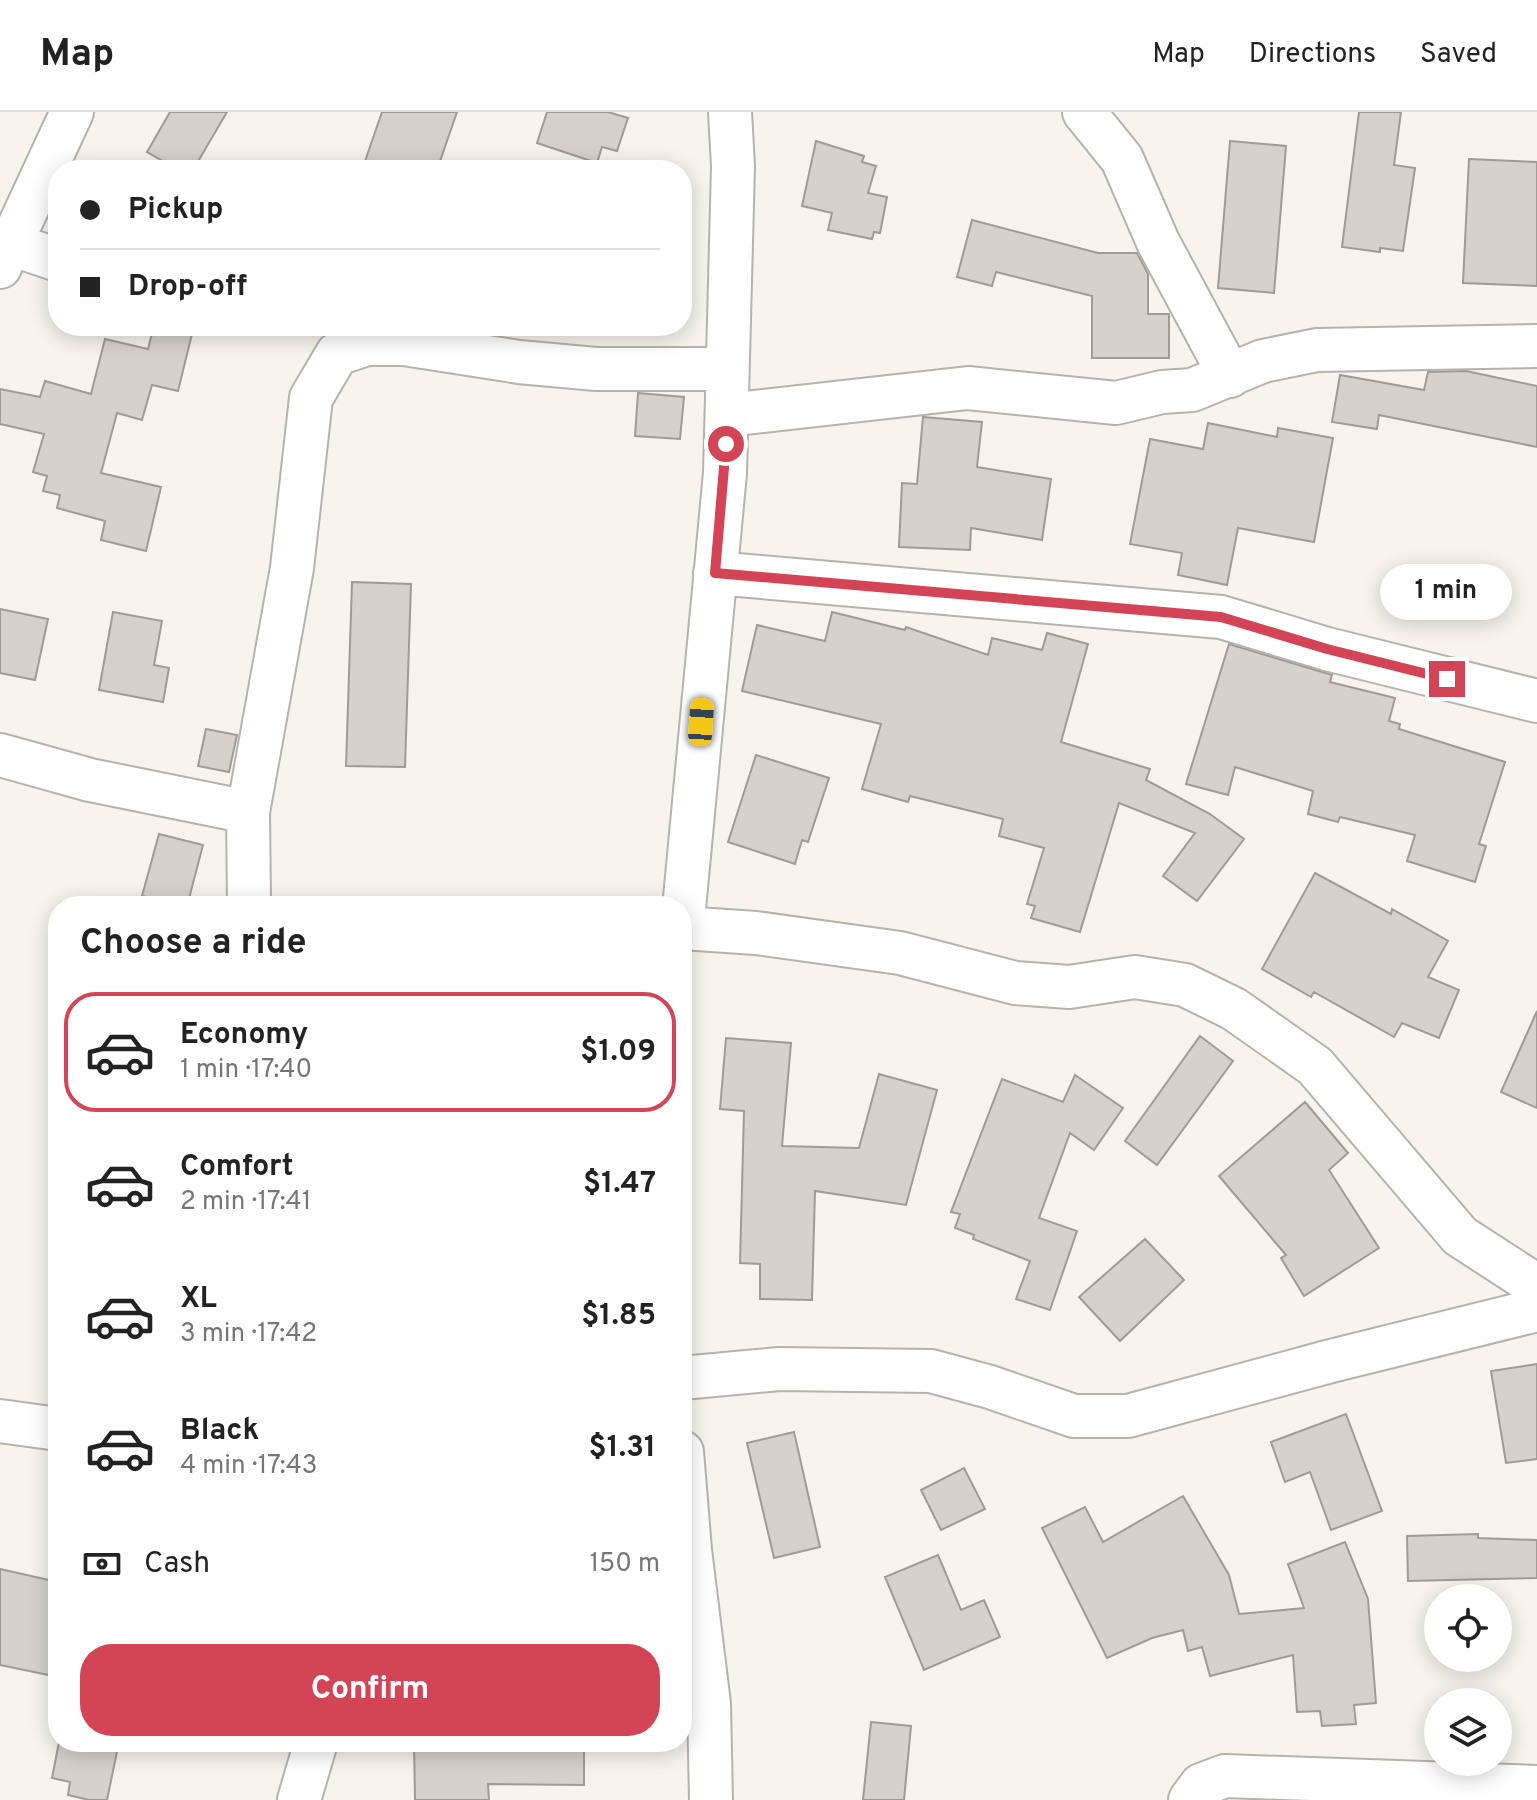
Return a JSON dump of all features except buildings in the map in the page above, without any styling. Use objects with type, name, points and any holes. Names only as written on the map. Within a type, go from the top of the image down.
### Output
[{"type":"street","points":[[50,160],[72,112]]},
{"type":"street","points":[[685,896],[725,473],[733,166],[730,112]]},
{"type":"street","points":[[733,166],[757,112]]},
{"type":"street","points":[[1084,112],[1122,159],[1158,242],[1230,376]]},
{"type":"street","points":[[48,164],[6,256],[48,259]]},
{"type":"street","points":[[249,896],[248,812],[292,568],[311,398],[333,340],[404,344],[519,362],[596,369],[727,369]]},
{"type":"street","points":[[727,415],[968,388],[1116,403],[1162,392],[1192,390],[1263,361],[1317,350],[1537,346]]},
{"type":"street","points":[[715,573],[1221,617],[1327,649],[1537,701]]},
{"type":"street","points":[[0,755],[90,780],[248,812]]},
{"type":"street","points":[[692,930],[756,933],[900,953],[1015,983],[1069,987],[1135,977],[1185,985],[1234,1009],[1315,1066],[1460,1236],[1537,1286]]},
{"type":"street","points":[[692,1377],[779,1369],[931,1371],[990,1387],[1074,1416],[1128,1416],[1537,1310]]},
{"type":"street","points":[[0,1421],[48,1428]]},
{"type":"street","points":[[692,1566],[709,1704],[711,1800]]},
{"type":"street","points":[[299,1800],[313,1752]]},
{"type":"street","points":[[1190,1800],[1201,1785],[1225,1776],[1537,1787]]},
{"type":"route","points":[[726,444],[715,573],[1221,617],[1327,649],[1447,679]]}]
